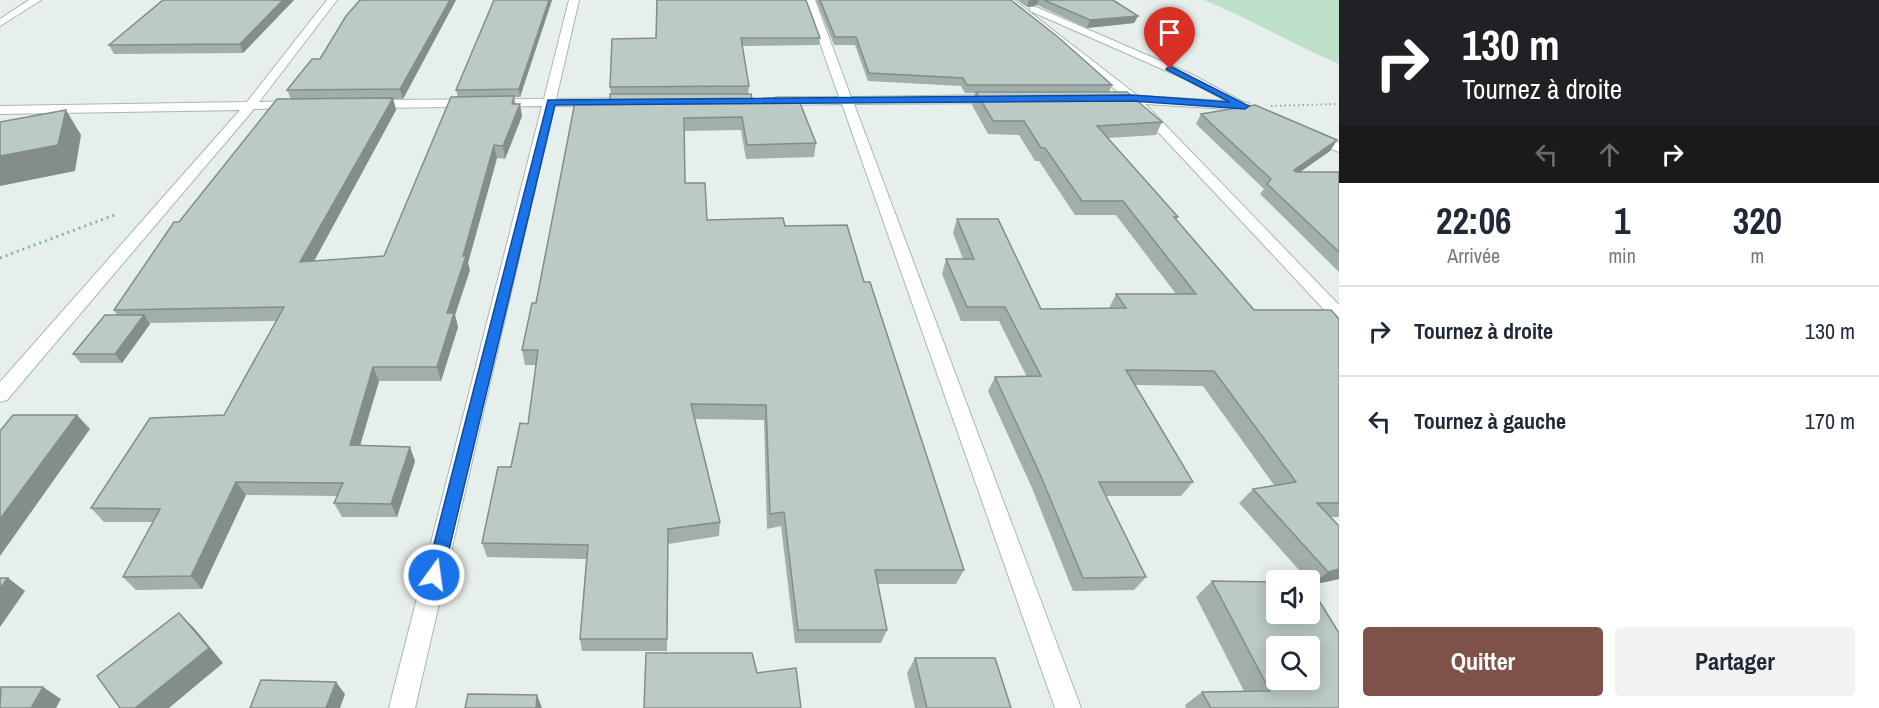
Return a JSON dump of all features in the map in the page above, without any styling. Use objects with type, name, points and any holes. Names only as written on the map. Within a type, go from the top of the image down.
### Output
[{"type":"street","points":[[0,23],[36,0]]},
{"type":"street","points":[[0,395],[250,106],[332,0]]},
{"type":"street","points":[[402,708],[574,0]]},
{"type":"street","points":[[810,0],[1068,708]]},
{"type":"street","points":[[1010,0],[1132,98],[1339,315]]},
{"type":"street","points":[[1010,0],[1189,77],[1250,108]]},
{"type":"street","points":[[1097,98],[1132,98],[1250,108]]},
{"type":"street","points":[[763,101],[1013,99]]},
{"type":"street","points":[[354,105],[645,102]]},
{"type":"street","points":[[0,110],[308,105]]},
{"type":"street","points":[[1297,129],[1339,148]]},
{"type":"path","points":[[1250,108],[1339,104]]},
{"type":"path","points":[[0,258],[122,212]]},
{"type":"green space","points":[[1204,0],[1339,0],[1339,64],[1238,15]]},
{"type":"building","points":[[163,0],[283,0],[240,44],[109,45]]},
{"type":"building","points":[[360,0],[450,0],[400,89],[287,90],[312,59],[320,59],[346,16]]},
{"type":"building","points":[[494,0],[549,0],[519,89],[456,90]]},
{"type":"building","points":[[657,0],[806,0],[820,38],[741,38],[749,86],[610,87],[612,39],[656,38]]},
{"type":"building","points":[[820,0],[1011,0],[1058,37],[1112,85],[967,85],[963,78],[869,73],[856,37],[835,37]]},
{"type":"building","points":[[1044,0],[1113,0],[1138,16],[1090,20]]},
{"type":"building","points":[[976,92],[1127,92],[1162,122],[1097,126],[1178,217],[1174,217],[1254,310],[1331,310],[1339,319],[1339,503],[1317,503],[1339,526],[1339,569],[1328,572],[1253,489],[1296,482],[1214,371],[1126,370],[1193,482],[1099,482],[1146,577],[1083,578],[1040,474],[995,377],[1041,376],[1005,307],[967,307],[946,259],[974,259],[957,219],[998,219],[1041,309],[1126,308],[1116,294],[1196,294],[1123,201],[1082,201],[1045,148],[1041,148],[1024,121],[993,121]]},
{"type":"building","points":[[610,94],[751,94],[752,99],[798,98],[816,143],[747,145],[742,117],[684,118],[685,183],[705,183],[707,220],[783,218],[785,226],[847,225],[864,282],[870,282],[964,570],[875,570],[887,630],[798,630],[784,512],[770,514],[766,405],[691,404],[720,522],[668,529],[667,639],[580,639],[588,545],[482,543],[498,467],[511,467],[520,423],[528,424],[538,350],[522,350],[532,303],[536,303],[575,102],[610,102]]},
{"type":"building","points":[[514,96],[512,104],[520,104],[503,146],[494,145],[463,256],[466,256],[447,313],[454,313],[437,367],[373,367],[350,445],[410,447],[391,504],[334,503],[343,483],[236,482],[191,576],[123,577],[160,509],[91,508],[150,418],[224,415],[284,307],[114,310],[174,222],[179,222],[277,99],[393,98],[300,262],[384,256],[451,97]]},
{"type":"building","points":[[1255,105],[1337,140],[1294,170],[1296,172],[1339,172],[1339,252],[1267,184],[1271,179],[1201,114]]},
{"type":"building","points":[[66,110],[58,145],[0,156],[0,122]]},
{"type":"building","points":[[105,315],[144,315],[115,354],[73,354]]},
{"type":"building","points":[[13,415],[77,415],[0,519],[0,431]]},
{"type":"building","points":[[0,578],[8,578],[0,588]]},
{"type":"building","points":[[1212,581],[1266,582],[1266,624],[1320,624],[1320,602],[1339,633],[1339,708],[1211,708],[1202,692],[1320,690],[1320,636],[1266,636],[1266,683]]},
{"type":"building","points":[[179,613],[209,648],[135,708],[120,708],[97,676]]},
{"type":"building","points":[[646,653],[752,653],[757,673],[796,668],[801,708],[644,708]]},
{"type":"building","points":[[915,658],[995,658],[1011,708],[927,708]]},
{"type":"building","points":[[261,680],[336,682],[326,708],[250,708]]},
{"type":"building","points":[[1,687],[43,687],[31,708],[0,708]]},
{"type":"building","points":[[468,694],[537,695],[536,708],[465,708]]},
{"type":"route","points":[[434,575],[551,102],[1132,98],[1245,106],[1170,69]]}]
